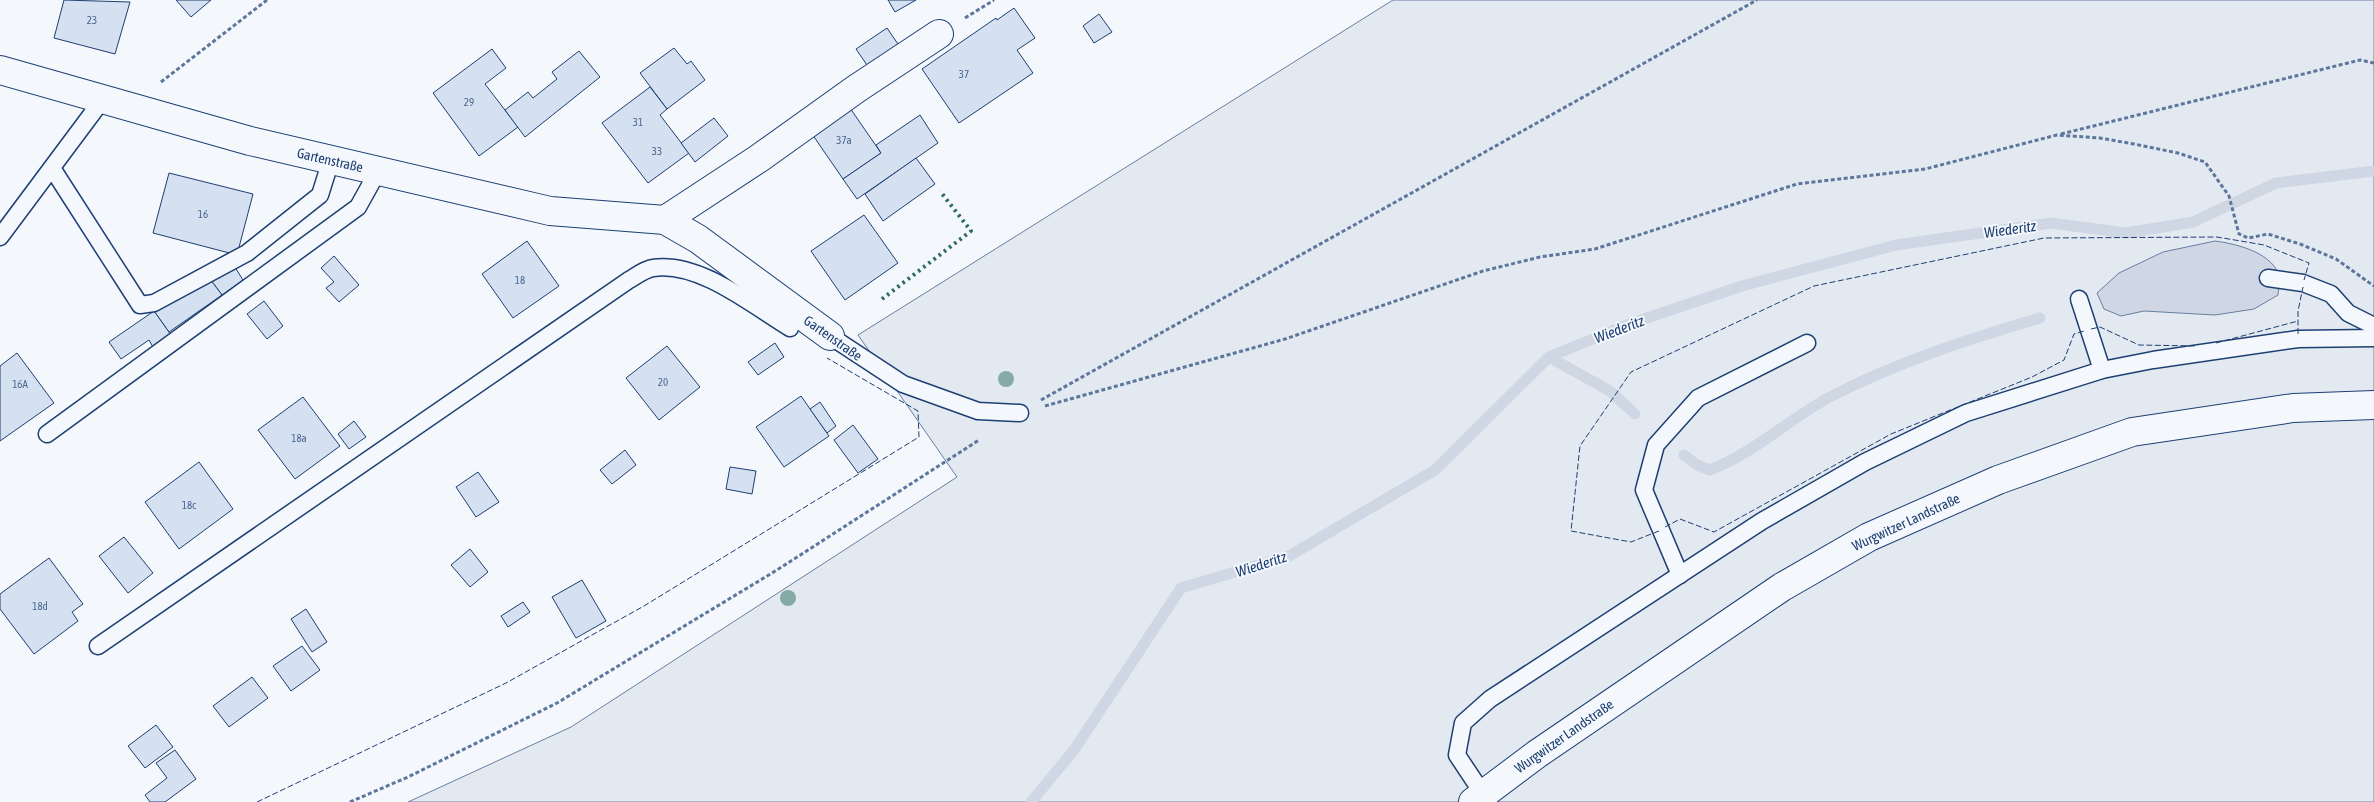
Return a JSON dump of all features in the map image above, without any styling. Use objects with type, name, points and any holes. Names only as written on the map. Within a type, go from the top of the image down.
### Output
[{"type":"street","points":[[666,220],[758,160],[856,89],[939,34]]},
{"type":"street","name":"Gartenstraße","points":[[0,70],[250,141],[550,211],[666,220],[698,239],[830,336]]},
{"type":"street","name":"Wurgwitzer Landstraße","points":[[1478,798],[1537,754],[1782,587],[1869,537],[1998,480],[2132,432],[2294,408],[2374,406]]},
{"type":"lane","points":[[0,236],[103,99]]},
{"type":"lane","points":[[52,168],[140,305],[154,303],[246,253],[320,195],[331,160]]},
{"type":"lane","points":[[47,434],[358,207],[378,171]]},
{"type":"lane","points":[[98,646],[629,280],[650,268],[674,266],[702,275],[790,328]]},
{"type":"lane","points":[[2268,278],[2303,283],[2331,294],[2348,313],[2374,326]]},
{"type":"lane","points":[[2079,299],[2102,370]]},
{"type":"lane","name":"Gartenstraße","points":[[830,336],[903,384],[978,411],[1020,413]]},
{"type":"lane","points":[[1478,798],[1457,755],[1463,723],[1490,699],[1762,521],[1874,458],[1966,413],[2102,370],[2153,360],[2298,339],[2374,338]]},
{"type":"lane","points":[[1680,574],[1644,490],[1656,445],[1698,398],[1807,343]]},
{"type":"path","points":[[129,106],[267,0]]},
{"type":"path","points":[[350,802],[408,777],[557,703],[777,570],[1020,413],[1757,0]]},
{"type":"path","points":[[1020,413],[1285,339],[1483,271],[1540,257],[1595,249],[1797,184],[1925,169],[2360,60],[2374,63]]},
{"type":"path","points":[[2057,135],[2100,138],[2134,144],[2178,153],[2205,162],[2229,196],[2239,234],[2248,238],[2268,234],[2300,244],[2336,259],[2374,286]]},
{"type":"shaded area","points":[[1393,0],[2374,0],[2374,802],[408,802],[571,727],[957,477],[858,335]]},
{"type":"shaded area","points":[[2215,241],[2244,248],[2271,263],[2277,271],[2280,280],[2278,295],[2254,309],[2215,315],[2144,311],[2121,316],[2104,309],[2097,293],[2119,273],[2163,252]]},
{"type":"building","points":[[64,0],[130,2],[115,54],[54,38]]},
{"type":"building","points":[[176,0],[211,0],[191,17]]},
{"type":"building","points":[[888,0],[916,0],[895,12]]},
{"type":"building","points":[[1014,8],[1035,38],[1017,50],[1033,73],[959,123],[922,69],[996,18],[997,20]]},
{"type":"building","points":[[1099,14],[1112,32],[1094,43],[1083,26]]},
{"type":"building","points":[[887,28],[900,47],[869,68],[856,49]]},
{"type":"building","points":[[674,48],[687,64],[691,61],[705,80],[667,109],[640,73]]},
{"type":"building","points":[[492,49],[506,68],[485,84],[518,127],[479,156],[433,93]]},
{"type":"building","points":[[579,51],[600,77],[525,137],[505,110],[528,92],[533,98],[557,79],[552,72]]},
{"type":"building","points":[[650,87],[667,109],[660,115],[689,153],[648,183],[602,123]]},
{"type":"building","points":[[850,108],[881,153],[843,179],[812,134]]},
{"type":"building","points":[[920,115],[938,143],[857,199],[843,179],[881,153],[876,145]]},
{"type":"building","points":[[714,118],[728,136],[695,162],[681,143]]},
{"type":"building","points":[[916,158],[935,184],[883,221],[865,194]]},
{"type":"building","points":[[169,173],[253,194],[237,255],[153,233]]},
{"type":"building","points":[[864,215],[898,263],[845,300],[811,251]]},
{"type":"building","points":[[527,241],[559,286],[513,318],[482,274]]},
{"type":"building","points":[[334,256],[359,285],[339,302],[326,288],[334,282],[321,268]]},
{"type":"building","points":[[233,264],[243,280],[222,295],[207,275]]},
{"type":"building","points":[[207,275],[222,295],[169,332],[154,311]]},
{"type":"building","points":[[264,301],[283,326],[267,339],[247,314]]},
{"type":"building","points":[[154,311],[171,335],[153,347],[149,340],[121,359],[109,342]]},
{"type":"building","points":[[775,343],[784,357],[758,375],[748,362]]},
{"type":"building","points":[[667,346],[700,387],[659,420],[626,378]]},
{"type":"building","points":[[17,353],[54,403],[0,441],[0,366]]},
{"type":"building","points":[[801,396],[829,436],[784,467],[756,427]]},
{"type":"building","points":[[303,397],[340,446],[295,479],[258,430]]},
{"type":"building","points":[[820,402],[836,426],[827,433],[810,409]]},
{"type":"building","points":[[354,421],[366,437],[349,449],[338,434]]},
{"type":"building","points":[[853,425],[878,459],[858,473],[834,440]]},
{"type":"building","points":[[625,450],[636,465],[612,484],[600,470]]},
{"type":"building","points":[[199,462],[233,509],[179,549],[145,502]]},
{"type":"building","points":[[730,467],[756,471],[752,494],[726,489]]},
{"type":"building","points":[[478,472],[499,502],[476,517],[456,487]]},
{"type":"building","points":[[124,537],[153,573],[128,593],[99,556]]},
{"type":"building","points":[[470,549],[488,572],[470,587],[451,565]]},
{"type":"building","points":[[49,558],[83,604],[72,612],[78,621],[34,654],[0,609],[0,594]]},
{"type":"building","points":[[582,580],[606,621],[576,638],[552,597]]},
{"type":"building","points":[[523,602],[530,612],[508,627],[501,616]]},
{"type":"building","points":[[306,609],[327,642],[312,652],[291,619]]},
{"type":"building","points":[[302,646],[320,670],[291,691],[273,666]]},
{"type":"building","points":[[252,677],[268,698],[229,727],[213,706]]},
{"type":"building","points":[[156,725],[173,747],[145,768],[128,746]]},
{"type":"building","points":[[175,750],[196,779],[165,802],[150,802],[145,795],[167,778],[156,763]]},
{"type":"waterway","name":"Wiederitz","points":[[1031,802],[1074,750],[1181,588],[1289,556],[1435,470],[1549,357],[1629,324],[1742,286],[1896,245],[2051,223],[2126,233],[2193,222],[2276,183],[2374,171]]},
{"type":"waterway","points":[[1684,455],[1697,465],[1710,470],[1742,455],[1815,406],[1855,384],[1934,352],[2040,318]]},
{"type":"waterway","points":[[1549,357],[1610,391],[1635,414]]},
{"type":"hedge","points":[[882,299],[971,231],[940,191]]},
{"type":"fence","points":[[1659,531],[1631,542],[1571,531],[1580,446],[1631,372],[1814,286],[2044,238],[2217,237],[2264,245],[2309,263],[2304,280]]},
{"type":"fence","points":[[2298,334],[2298,311],[2303,287]]},
{"type":"fence","points":[[2216,343],[2298,321]]},
{"type":"fence","points":[[2091,329],[2100,327],[2139,345],[2197,346]]},
{"type":"fence","points":[[1665,527],[1680,519],[1714,532],[1891,434],[2032,377],[2064,360],[2074,334],[2084,331]]},
{"type":"fence","points":[[257,802],[506,683],[644,606],[919,437],[918,411],[827,358]]}]
